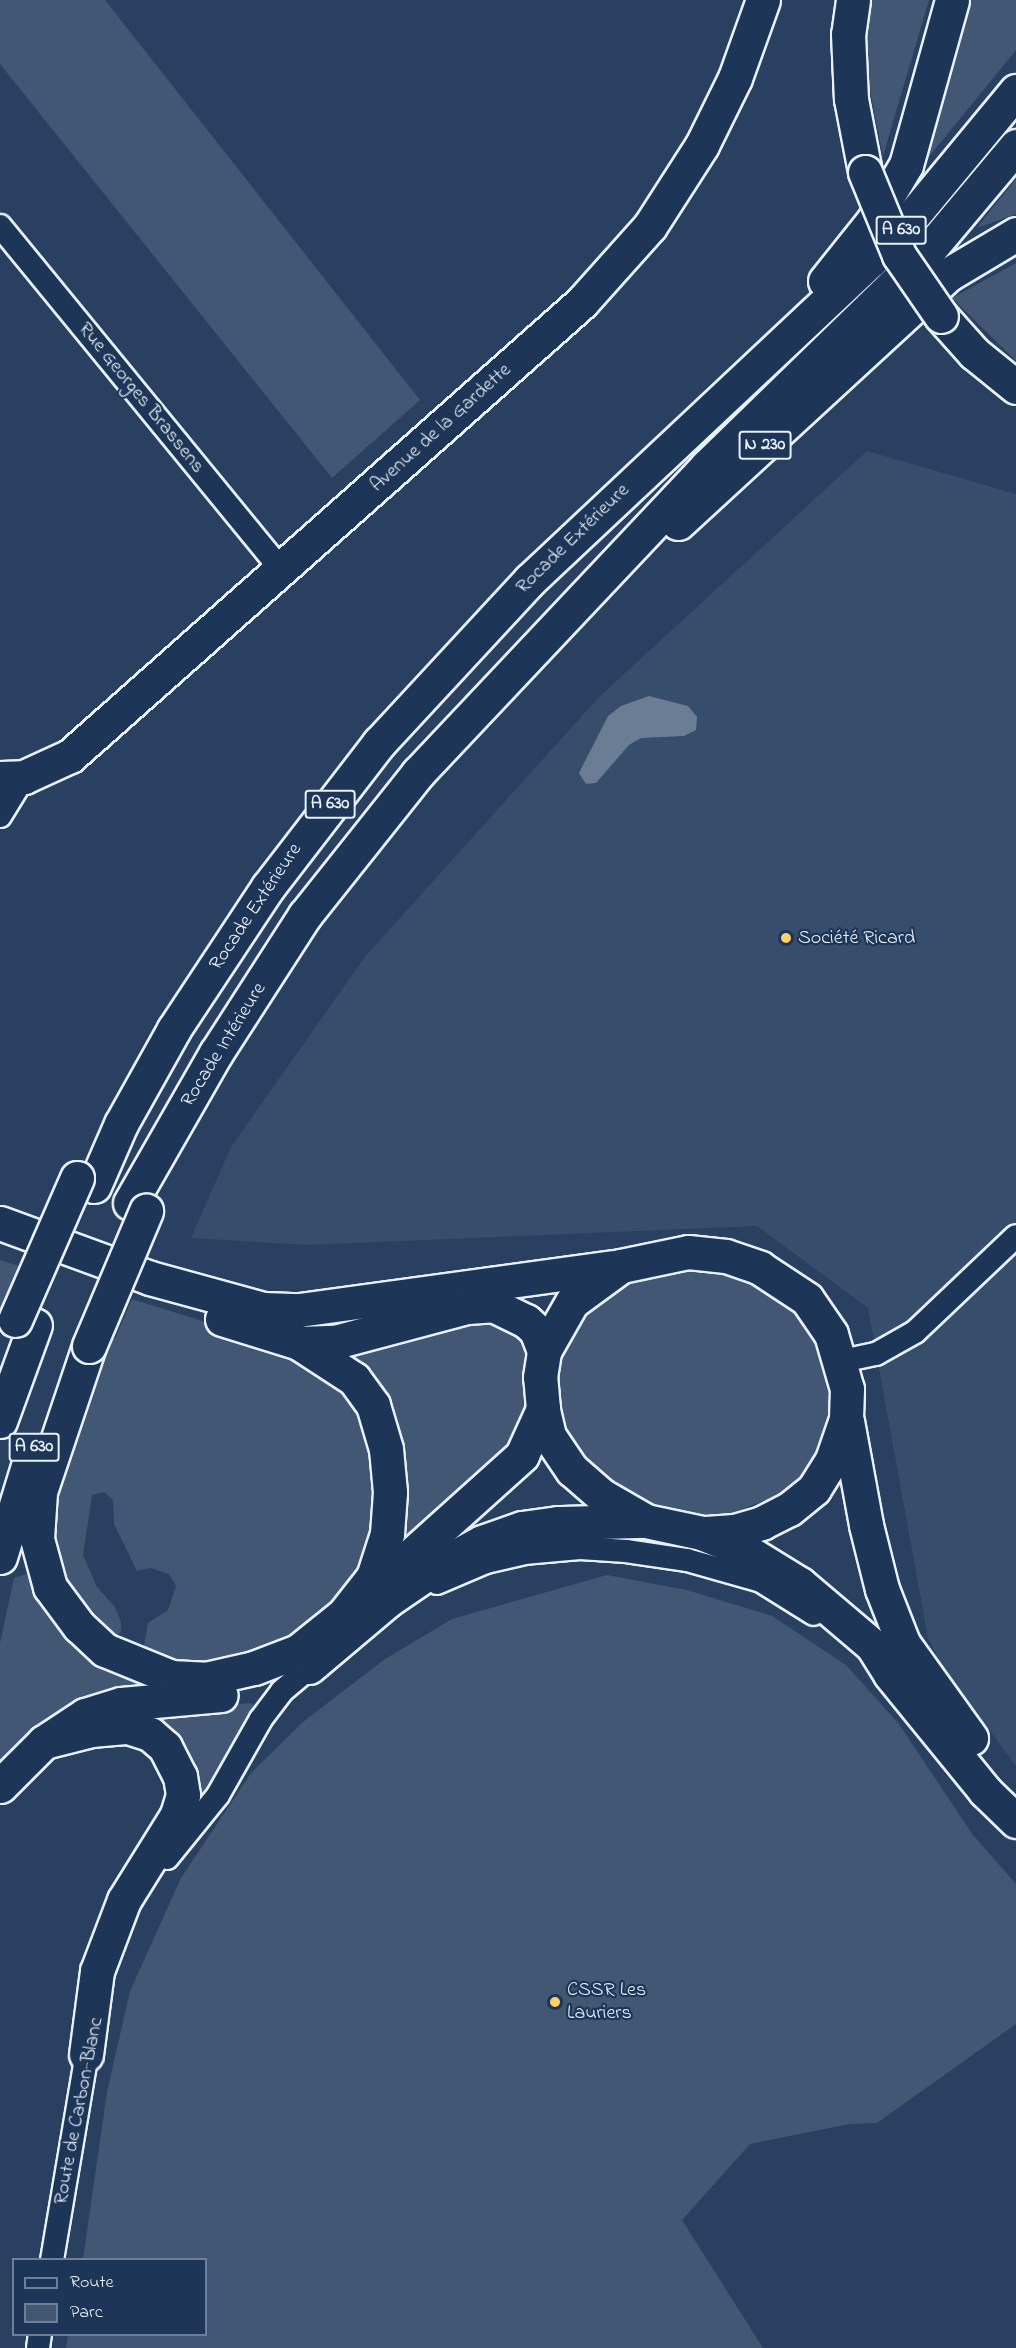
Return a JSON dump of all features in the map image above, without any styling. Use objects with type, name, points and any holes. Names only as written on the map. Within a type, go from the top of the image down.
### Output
[{"type":"main road","name":"Avenue de la Gardette","points":[[12,777],[70,756],[582,302],[650,226],[702,145],[735,78],[763,0]]},
{"type":"main road","points":[[853,0],[848,34],[851,99],[865,172],[899,255],[941,316],[974,353],[1016,387]]},
{"type":"main road","points":[[770,353],[894,188],[906,165],[952,0]]},
{"type":"main road","name":"A 630","points":[[770,353],[911,218],[1016,91]]},
{"type":"main road","name":"A 630","points":[[575,609],[707,466],[928,251],[1016,146]]},
{"type":"main road","name":"N 230","points":[[575,609],[722,486],[875,338],[949,274],[1016,234]]},
{"type":"main road","name":"Rocade Extérieure","points":[[0,1421],[25,1322],[85,1182],[121,1124],[174,1029],[268,887],[379,743],[530,580],[770,353]]},
{"type":"main road","name":"Rocade Intérieure","points":[[81,1342],[163,1145],[305,915],[418,773],[575,609]]},
{"type":"main road","points":[[0,1223],[150,1278],[263,1309],[299,1310],[621,1266],[688,1252],[726,1256],[760,1268],[807,1299],[831,1334],[842,1361],[846,1419],[866,1525],[882,1589],[903,1643],[1016,1797]]},
{"type":"main road","points":[[0,1247],[299,1343],[354,1379],[373,1405],[386,1449],[387,1534],[373,1577],[344,1614]]},
{"type":"main road","points":[[621,1266],[572,1302],[544,1351],[540,1377],[543,1409],[549,1436],[572,1470],[601,1495],[646,1521]]},
{"type":"main road","points":[[299,1343],[335,1342],[373,1335],[467,1307],[494,1305],[526,1321],[536,1330],[544,1351]]},
{"type":"main road","points":[[0,1358],[25,1322]]},
{"type":"main road","points":[[81,1342],[40,1492],[37,1539],[50,1587],[79,1626],[105,1650],[139,1666],[171,1677],[205,1679],[254,1668],[298,1651],[344,1614],[507,1470],[531,1439],[543,1409]]},
{"type":"main road","name":"A 630","points":[[0,1557],[20,1484],[81,1342]]},
{"type":"main road","points":[[702,1533],[734,1531],[762,1523],[789,1509],[814,1489],[826,1469],[846,1419]]},
{"type":"main road","points":[[0,1786],[44,1742],[85,1715],[121,1704],[200,1699],[261,1688],[309,1667],[387,1601],[438,1566],[482,1542],[522,1528],[558,1523],[646,1521],[702,1533],[748,1552],[800,1584],[872,1645],[890,1674],[985,1791],[1016,1821]]},
{"type":"main road","points":[[44,1742],[100,1729],[128,1727],[150,1734],[165,1747],[181,1786],[177,1815],[124,1900],[97,1971],[86,2054]]},
{"type":"street","name":"Rue Georges Brassens","points":[[0,226],[282,570]]},
{"type":"street","name":"Avenue de la Gardette","points":[[0,816],[12,777]]},
{"type":"street","points":[[842,1361],[876,1354],[915,1332],[1016,1236]]},
{"type":"street","name":"Route de Carbon-Blanc","points":[[52,2258],[86,2054],[108,1977],[136,1907],[169,1855],[218,1795],[261,1719],[282,1691],[309,1667],[444,1578],[524,1553],[580,1548],[687,1560],[761,1581],[823,1620],[890,1674]]},
{"type":"shaded area","points":[[867,451],[1016,494],[1016,1766],[942,1666],[928,1638],[868,1308],[757,1226],[306,1245],[191,1238],[231,1147],[364,958],[599,697]]},
{"type":"shaded area","points":[[649,696],[688,706],[697,717],[696,730],[684,736],[641,738],[629,745],[596,783],[586,784],[579,773],[608,716],[621,706]]},
{"type":"green space","points":[[0,0],[105,0],[420,400],[332,478],[0,64]]},
{"type":"green space","points":[[870,0],[929,0],[883,156],[866,70]]},
{"type":"green space","points":[[970,0],[1016,0],[1016,50],[919,169],[955,36]]},
{"type":"green space","points":[[1016,179],[1016,214],[977,228],[990,211]]},
{"type":"green space","points":[[1016,263],[1016,361],[952,298]]},
{"type":"green space","points":[[0,1260],[26,1268],[0,1333]]},
{"type":"green space","points":[[667,1270],[716,1271],[753,1282],[790,1303],[824,1359],[830,1408],[828,1431],[807,1471],[776,1496],[729,1514],[672,1516],[632,1501],[577,1457],[557,1400],[564,1337],[584,1308],[627,1281]]},
{"type":"green space","points":[[132,1299],[276,1344],[324,1367],[363,1416],[379,1471],[370,1563],[327,1614],[281,1639],[226,1661],[198,1665],[174,1661],[153,1654],[144,1646],[148,1623],[168,1610],[176,1586],[169,1574],[151,1568],[137,1571],[114,1524],[113,1500],[104,1492],[92,1495],[83,1555],[97,1587],[115,1607],[121,1622],[121,1632],[115,1637],[105,1635],[66,1589],[47,1521],[104,1335],[115,1339]]},
{"type":"green space","points":[[471,1312],[523,1332],[529,1351],[521,1438],[389,1563],[399,1462],[335,1353]]},
{"type":"green space","points":[[26,1574],[47,1610],[82,1654],[105,1671],[165,1693],[0,1770],[0,1643],[14,1578]]},
{"type":"green space","points":[[607,1575],[687,1590],[772,1616],[846,1665],[899,1724],[973,1835],[1016,1884],[1016,2024],[877,2123],[850,2124],[750,2144],[682,2220],[763,2348],[66,2348],[68,2336],[207,2336],[207,2258],[83,2258],[107,2092],[130,1991],[181,1878],[251,1773],[303,1722],[385,1659],[452,1619]]},
{"type":"green space","points":[[251,1703],[254,1706],[214,1784],[193,1801],[143,1713]]},
{"type":"place","name":"Société Ricard","points":[[786,938]]},
{"type":"place","name":"CSSR Les Lauriers","points":[[555,2002]]}]
